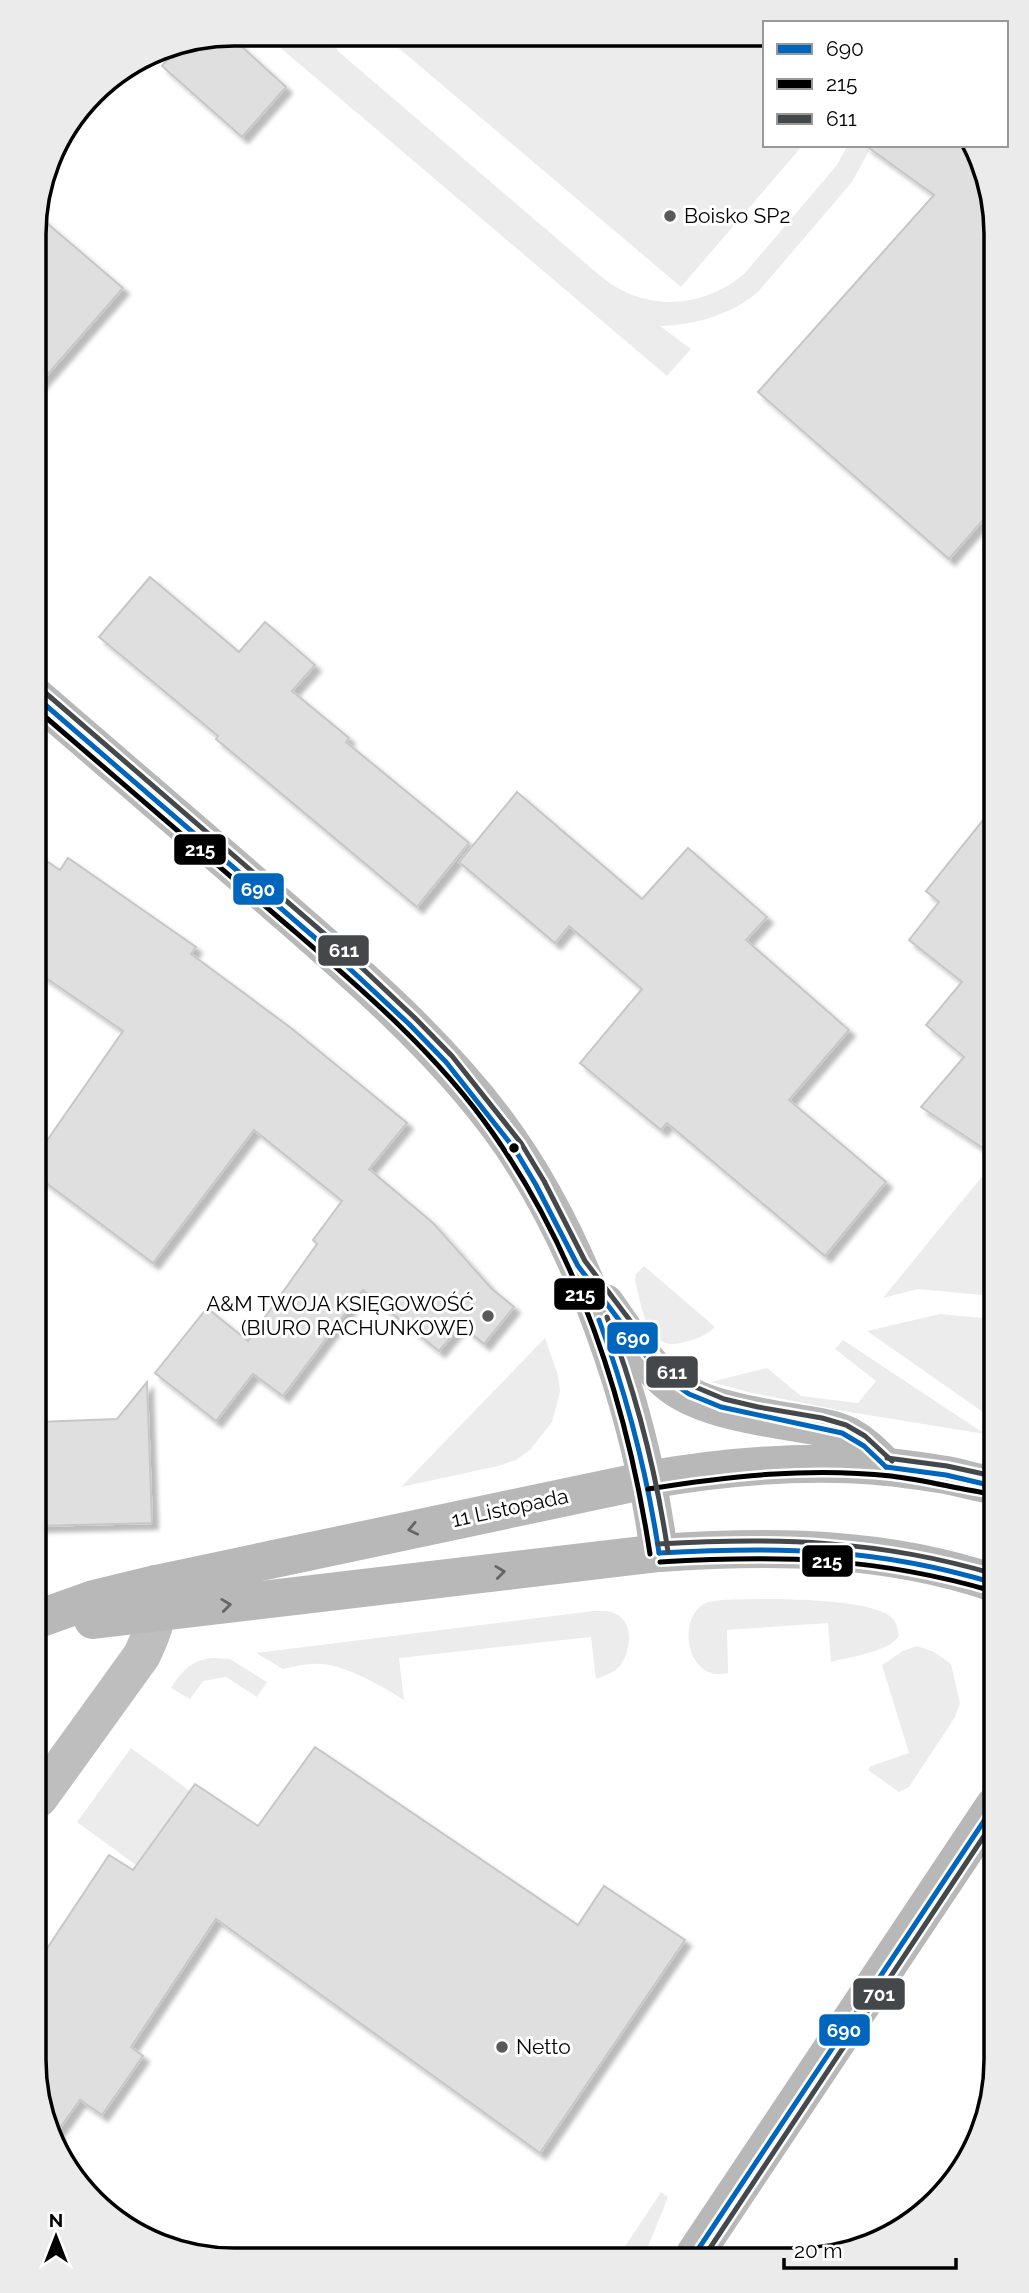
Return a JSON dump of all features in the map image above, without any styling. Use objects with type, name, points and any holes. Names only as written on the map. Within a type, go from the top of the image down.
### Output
[{"type":"street","points":[[46,705],[336,956],[409,1024],[446,1062],[514,1148],[578,1266],[621,1384],[647,1480],[659,1553]]},
{"type":"street","points":[[578,1266],[643,1354],[674,1387],[694,1398],[720,1406],[826,1428],[848,1436],[868,1449],[886,1467]]},
{"type":"street","name":"11 Listopada","points":[[45,1620],[157,1598],[647,1480],[702,1470],[755,1465],[833,1464],[886,1467],[983,1483]]},
{"type":"street","name":"11 Listopada","points":[[157,1598],[659,1553],[780,1548],[852,1552],[943,1568],[983,1580]]},
{"type":"street","points":[[45,1789],[142,1655],[152,1634],[157,1598]]},
{"type":"street","points":[[699,2248],[983,1823]]},
{"type":"shaded area","points":[[277,45],[334,45],[603,278],[637,297],[655,301],[692,300],[728,286],[744,274],[837,165],[847,147],[871,147],[852,182],[758,292],[724,313],[686,324],[660,326],[691,349],[667,376]]},
{"type":"shaded area","name":"Boisko SP2","points":[[395,45],[763,45],[763,147],[801,147],[681,287]]},
{"type":"shaded area","points":[[983,1175],[983,1295],[918,1289],[883,1298]]},
{"type":"shaded area","points":[[644,1266],[715,1327],[703,1336],[685,1342],[669,1344],[660,1340],[647,1324],[635,1281],[636,1274]]},
{"type":"shaded area","points":[[940,1314],[983,1318],[983,1412],[867,1331]]},
{"type":"shaded area","points":[[545,1338],[558,1375],[560,1392],[552,1422],[530,1450],[516,1460],[498,1466],[401,1487]]},
{"type":"shaded area","points":[[843,1340],[983,1434],[849,1412],[711,1382],[767,1368],[801,1396],[858,1403],[876,1381],[835,1349]]},
{"type":"shaded area","points":[[788,1599],[851,1604],[885,1613],[894,1620],[899,1636],[894,1642],[878,1650],[831,1662],[828,1623],[727,1630],[728,1673],[713,1674],[702,1668],[696,1660],[691,1651],[689,1630],[691,1619],[704,1604],[730,1600]]},
{"type":"shaded area","points":[[594,1611],[616,1614],[622,1618],[629,1632],[628,1649],[622,1664],[610,1674],[596,1679],[591,1637],[399,1658],[404,1700],[342,1668],[317,1664],[283,1669],[256,1653]]},
{"type":"shaded area","points":[[917,1646],[934,1652],[951,1664],[960,1703],[955,1717],[909,1787],[899,1792],[868,1770],[871,1766],[909,1753],[882,1665],[903,1651]]},
{"type":"shaded area","points":[[214,1658],[230,1659],[267,1682],[257,1697],[226,1677],[203,1681],[190,1699],[171,1688],[188,1667]]},
{"type":"shaded area","points":[[131,1748],[190,1791],[136,1865],[77,1822]]},
{"type":"shaded area","points":[[661,2192],[668,2197],[647,2248],[624,2248]]},
{"type":"building","points":[[240,45],[286,87],[242,137],[162,66],[173,55],[209,47]]},
{"type":"building","points":[[868,147],[962,147],[974,173],[982,209],[984,519],[949,559],[758,392],[934,195]]},
{"type":"building","points":[[46,222],[123,288],[46,376]]},
{"type":"building","points":[[150,577],[239,652],[265,622],[315,665],[292,691],[349,738],[346,742],[469,843],[417,907],[99,637]]},
{"type":"building","points":[[517,792],[642,899],[688,848],[767,917],[746,940],[849,1030],[789,1100],[886,1182],[825,1256],[667,1123],[661,1130],[580,1063],[642,989],[569,926],[555,943],[459,862]]},
{"type":"building","points":[[984,819],[984,1148],[921,1107],[964,1057],[926,1025],[962,982],[909,940],[939,902],[926,891]]},
{"type":"building","points":[[68,858],[196,947],[191,954],[291,1028],[407,1123],[369,1169],[433,1223],[492,1289],[514,1307],[484,1344],[461,1325],[439,1351],[363,1290],[283,1396],[253,1374],[216,1421],[155,1373],[207,1308],[248,1341],[317,1244],[313,1240],[342,1201],[254,1130],[153,1263],[45,1182],[45,1143],[123,1031],[46,978],[46,860],[60,870]]},
{"type":"building","points":[[147,1382],[152,1523],[45,1526],[45,1422],[117,1419]]},
{"type":"building","name":"Netto","points":[[315,1747],[578,1925],[604,1886],[685,1940],[540,2153],[216,1919],[131,2047],[143,2056],[102,2115],[80,2100],[59,2129],[47,2084],[45,2060],[45,1951],[109,1855],[133,1870],[195,1784],[258,1826]]},
{"type":"transit line","name":"611","points":[[46,693],[342,949],[452,1056],[521,1143],[544,1181],[585,1261],[666,1368],[693,1386],[724,1399],[846,1425],[865,1436],[892,1461]]},
{"type":"transit line","name":"690","points":[[46,705],[336,956],[446,1062],[514,1148],[578,1266],[660,1374],[689,1394],[721,1407],[842,1433],[864,1446],[886,1467]]},
{"type":"transit line","name":"215","points":[[46,717],[368,996],[446,1075],[492,1132],[551,1230],[575,1281],[595,1334],[628,1442],[650,1554]]},
{"type":"transit line","name":"611","points":[[607,1317],[644,1433],[668,1552]]},
{"type":"transit line","name":"690","points":[[599,1320],[635,1435],[659,1553]]},
{"type":"transit line","name":"611","points":[[887,1458],[983,1474]]},
{"type":"transit line","name":"690","points":[[886,1467],[946,1475],[983,1484]]},
{"type":"transit line","name":"215","points":[[648,1489],[739,1477],[830,1472],[891,1476],[983,1492]]},
{"type":"transit line","name":"611","points":[[658,1544],[745,1541],[828,1544],[910,1554],[983,1571]]},
{"type":"transit line","name":"690","points":[[659,1553],[746,1550],[828,1552],[909,1563],[983,1580]]},
{"type":"transit line","name":"215","points":[[660,1562],[746,1559],[827,1561],[908,1571],[983,1589]]},
{"type":"transit line","name":"690","points":[[699,2248],[983,1822]]},
{"type":"transit line","name":"701","points":[[710,2248],[983,1837]]},
{"type":"place","name":"Boisko SP2","points":[[670,216]]},
{"type":"place","name":"A&M TWOJA KSIĘGOWOŚĆ (BIURO RACHUNKOWE)","points":[[488,1316]]},
{"type":"place","name":"Netto","points":[[502,2047]]}]
